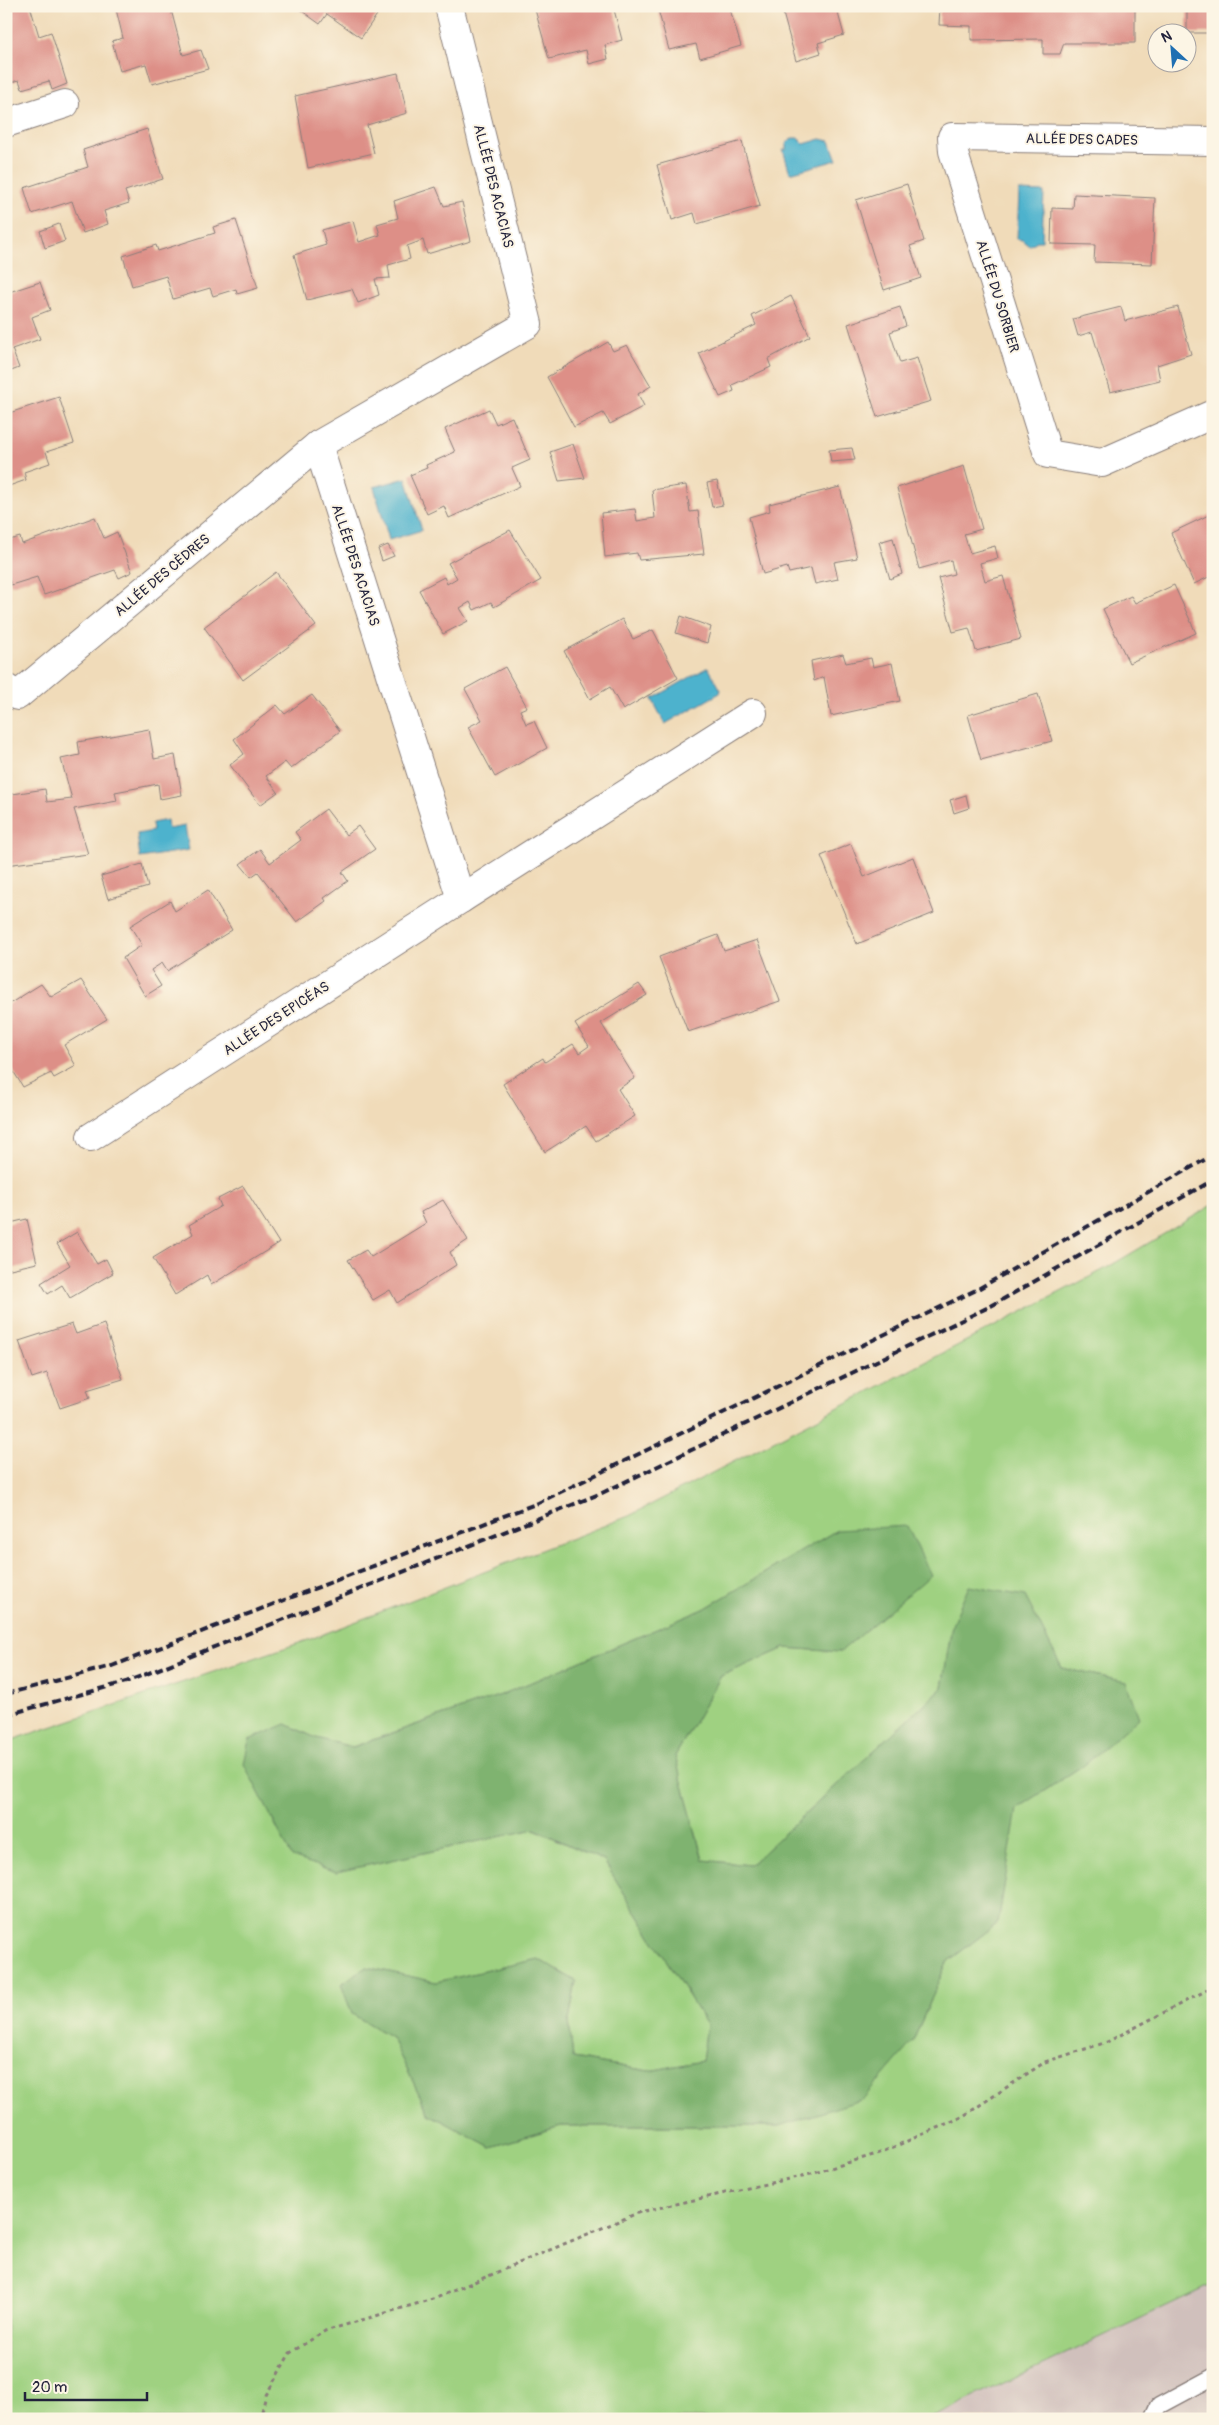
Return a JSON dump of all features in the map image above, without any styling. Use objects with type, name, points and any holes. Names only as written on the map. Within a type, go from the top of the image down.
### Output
[{"type":"street","name":"ALLÉE DES ACACIAS","points":[[449,6],[528,324],[318,445],[461,899]]},
{"type":"street","points":[[6,123],[65,104]]},
{"type":"street","name":"ALLÉE DES CADES","points":[[952,138],[1213,141]]},
{"type":"street","name":"ALLÉE DU SORBIER","points":[[952,138],[953,152],[1048,454],[1102,463],[1213,414]]},
{"type":"street","name":"ALLÉE DES CÈDRES","points":[[6,688],[17,696],[318,445]]},
{"type":"street","points":[[461,899],[753,713]]},
{"type":"street","name":"ALLÉE DES EPICÉAS","points":[[91,1137],[461,899]]},
{"type":"lane","points":[[1153,2419],[1159,2406],[1213,2377]]},
{"type":"path","points":[[260,2419],[266,2395],[290,2353],[324,2331],[436,2298],[640,2212],[811,2174],[880,2153],[962,2117],[1046,2062],[1107,2042],[1213,1987]]},
{"type":"shaded area","points":[[1213,2284],[1213,2419],[928,2419]]},
{"type":"green space","points":[[1213,1205],[1213,2284],[928,2419],[6,2419],[6,1742],[308,1640],[629,1516],[1103,1270]],"holes":[[[837,1530],[840,1652],[785,1648],[721,1676],[675,1756],[703,1860],[750,1865],[942,1688],[952,1625],[1025,1597],[1062,1668],[1126,1682],[1088,1762],[1016,1809],[998,1923],[947,1962],[913,2041],[780,2126],[561,2126],[491,2147],[429,2114],[391,2037],[352,2014],[366,1967],[436,1982],[538,1959],[576,1981],[569,2021],[573,2058],[649,2071],[702,2061],[707,2025],[604,1861],[534,1829],[336,1872],[286,1724],[316,1738],[352,1747],[501,1695],[704,1609]]]},
{"type":"green space","points":[[907,1526],[931,1575],[840,1652],[785,1648],[721,1676],[675,1756],[703,1860],[750,1865],[942,1688],[952,1625],[969,1586],[1025,1596],[1062,1668],[1126,1682],[1139,1718],[1088,1762],[1017,1809],[998,1923],[947,1962],[913,2041],[863,2099],[780,2126],[561,2126],[491,2147],[429,2114],[391,2037],[352,2014],[341,1984],[366,1967],[436,1982],[538,1959],[576,1981],[569,2021],[573,2058],[649,2071],[702,2061],[707,2025],[604,1861],[535,1829],[336,1872],[292,1857],[244,1764],[249,1740],[286,1724],[316,1738],[353,1747],[501,1695],[704,1609],[837,1530]]},
{"type":"water","points":[[792,138],[798,138],[804,144],[821,139],[830,141],[837,160],[790,173],[783,150],[786,150],[786,144]]},
{"type":"water","points":[[1019,191],[1044,192],[1042,241],[1037,241],[1029,246],[1022,240],[1017,239]]},
{"type":"water","points":[[406,478],[422,530],[389,540],[374,487]]},
{"type":"water","points":[[708,667],[721,690],[720,693],[665,724],[652,699]]},
{"type":"water","points":[[167,820],[168,829],[185,826],[189,850],[140,858],[137,834],[153,831],[152,823]]},
{"type":"building","points":[[19,6],[30,6],[39,36],[51,32],[67,84],[52,90],[49,81],[22,89],[19,80],[6,84],[6,10]]},
{"type":"building","points":[[126,6],[170,6],[183,55],[201,50],[208,69],[152,84],[146,64],[120,71],[112,41],[123,38],[116,9]]},
{"type":"building","points":[[295,6],[383,6],[361,38],[327,14],[320,24]]},
{"type":"building","points":[[534,6],[613,6],[622,40],[605,45],[608,59],[589,64],[586,50],[549,59]]},
{"type":"building","points":[[657,6],[729,6],[741,46],[700,58],[696,44],[669,50]]},
{"type":"building","points":[[781,6],[836,6],[844,35],[818,43],[821,53],[796,61]]},
{"type":"building","points":[[940,6],[1135,6],[1135,43],[1064,43],[1060,54],[1043,54],[1043,39],[971,40],[971,26],[939,25]]},
{"type":"building","points":[[1187,6],[1213,6],[1213,33],[1196,33],[1196,22],[1187,22]]},
{"type":"building","points":[[398,73],[407,113],[367,125],[374,153],[308,168],[295,96]]},
{"type":"building","points":[[147,129],[163,179],[125,191],[129,203],[104,211],[108,224],[83,233],[72,201],[32,214],[24,188],[88,167],[83,150]]},
{"type":"building","points":[[742,141],[760,206],[697,224],[694,213],[672,220],[657,165]]},
{"type":"building","points":[[907,184],[924,241],[910,246],[921,278],[884,290],[856,200]]},
{"type":"building","points":[[436,187],[444,206],[462,202],[471,241],[427,254],[423,240],[407,246],[410,259],[388,265],[390,278],[375,279],[379,295],[358,303],[352,289],[307,300],[294,255],[326,245],[322,230],[353,221],[359,242],[380,235],[377,224],[398,218],[394,201]]},
{"type":"building","points":[[1074,194],[1155,198],[1152,264],[1094,262],[1095,245],[1051,244],[1052,208],[1073,209]]},
{"type":"building","points":[[236,220],[258,288],[237,294],[236,289],[213,296],[210,288],[173,299],[166,276],[132,286],[123,256],[156,245],[158,251],[215,233],[213,227]]},
{"type":"building","points":[[59,224],[65,241],[45,248],[40,231]]},
{"type":"building","points":[[40,282],[50,310],[32,317],[40,339],[12,349],[19,368],[6,373],[6,293]]},
{"type":"building","points":[[791,296],[810,336],[768,359],[771,367],[732,385],[734,391],[720,397],[699,353],[756,325],[752,316]]},
{"type":"building","points":[[900,307],[906,326],[890,332],[900,363],[917,358],[931,401],[877,417],[848,324]]},
{"type":"building","points":[[1121,307],[1125,321],[1178,307],[1191,354],[1157,365],[1160,380],[1110,392],[1092,332],[1078,336],[1073,319]]},
{"type":"building","points":[[608,342],[613,351],[627,345],[651,386],[638,394],[644,406],[610,424],[603,413],[574,427],[547,377]]},
{"type":"building","points":[[59,397],[74,443],[46,452],[50,463],[24,472],[26,480],[6,487],[6,414]]},
{"type":"building","points":[[489,409],[496,424],[512,417],[530,460],[512,468],[520,486],[449,518],[444,506],[427,514],[410,475],[427,468],[426,465],[455,452],[445,429]]},
{"type":"building","points":[[573,444],[585,478],[559,481],[550,452]]},
{"type":"building","points":[[852,448],[855,460],[831,462],[829,450]]},
{"type":"building","points":[[964,466],[982,529],[964,534],[970,553],[995,546],[998,558],[980,563],[985,581],[1003,576],[1021,639],[976,651],[969,628],[953,632],[938,578],[954,574],[951,560],[919,569],[897,488]]},
{"type":"building","points":[[717,481],[723,505],[712,507],[707,483]]},
{"type":"building","points":[[686,485],[690,512],[698,511],[704,554],[639,560],[637,553],[605,557],[601,513],[635,509],[637,521],[655,518],[652,490]]},
{"type":"building","points":[[840,487],[857,558],[834,562],[838,579],[815,584],[811,568],[789,573],[787,567],[763,574],[749,517],[770,511],[769,504]]},
{"type":"building","points":[[1213,513],[1213,575],[1194,584],[1171,533]]},
{"type":"building","points":[[95,517],[104,538],[117,532],[132,572],[119,578],[115,570],[44,595],[37,577],[11,585],[6,573],[6,541],[20,537],[22,544]]},
{"type":"building","points":[[510,530],[541,580],[494,607],[491,602],[474,610],[470,602],[460,608],[468,621],[443,634],[419,590],[444,577],[447,584],[457,578],[448,563]]},
{"type":"building","points":[[893,538],[902,574],[890,579],[879,542]]},
{"type":"building","points":[[388,545],[394,556],[382,561],[378,549]]},
{"type":"building","points":[[276,572],[316,626],[243,680],[204,627]]},
{"type":"building","points":[[1174,585],[1196,633],[1129,663],[1103,609],[1131,596],[1135,603]]},
{"type":"building","points":[[681,616],[711,627],[707,643],[676,633]]},
{"type":"building","points":[[622,619],[633,639],[653,630],[678,678],[623,710],[610,687],[590,699],[564,651]]},
{"type":"building","points":[[843,654],[846,663],[871,658],[873,667],[892,663],[900,701],[831,716],[824,677],[814,681],[811,661]]},
{"type":"building","points":[[505,667],[527,707],[520,710],[526,724],[534,721],[547,748],[495,777],[468,727],[482,720],[465,689]]},
{"type":"building","points":[[1038,694],[1052,741],[981,760],[968,715]]},
{"type":"building","points":[[312,695],[340,731],[291,769],[285,762],[266,776],[278,792],[260,805],[230,765],[244,754],[234,739],[277,705],[285,714]]},
{"type":"building","points":[[149,729],[154,759],[175,755],[182,795],[160,799],[158,784],[115,792],[117,801],[74,809],[88,854],[6,865],[6,795],[45,789],[47,802],[72,799],[61,759],[80,755],[78,742]]},
{"type":"building","points":[[966,795],[969,808],[954,813],[950,800]]},
{"type":"building","points":[[326,809],[346,835],[358,826],[375,849],[342,872],[348,881],[324,898],[326,901],[297,922],[258,872],[251,877],[240,864],[260,849],[270,863],[301,840],[295,832]]},
{"type":"building","points":[[851,844],[864,877],[913,857],[934,913],[857,944],[821,856]]},
{"type":"building","points":[[142,864],[148,887],[108,899],[101,876]]},
{"type":"building","points":[[208,890],[232,930],[167,971],[162,963],[151,970],[161,986],[145,996],[123,958],[142,945],[130,926],[170,901],[175,911]]},
{"type":"building","points":[[718,935],[724,951],[757,940],[780,1001],[688,1032],[659,957]]},
{"type":"building","points":[[81,980],[107,1019],[64,1045],[76,1066],[54,1078],[51,1073],[23,1087],[6,1059],[6,1006],[41,984],[51,997]]},
{"type":"building","points":[[639,984],[647,995],[601,1023],[635,1078],[618,1089],[635,1116],[596,1141],[586,1126],[545,1152],[503,1084],[543,1058],[545,1062],[573,1044],[579,1053],[589,1046],[575,1024]]},
{"type":"building","points":[[243,1186],[279,1243],[211,1285],[207,1275],[175,1295],[153,1258],[193,1234],[189,1225],[221,1206],[218,1199]]},
{"type":"building","points":[[443,1200],[468,1240],[450,1252],[456,1265],[397,1303],[390,1290],[373,1300],[348,1260],[366,1250],[371,1257],[426,1223],[421,1212]]},
{"type":"building","points":[[27,1219],[37,1263],[6,1270],[6,1224]]},
{"type":"building","points":[[77,1232],[97,1264],[106,1259],[113,1273],[70,1298],[62,1285],[48,1294],[41,1283],[70,1265],[57,1244]]},
{"type":"building","points":[[72,1324],[76,1334],[104,1324],[123,1379],[87,1390],[90,1398],[60,1408],[47,1373],[32,1378],[19,1341]]},
{"type":"railway","points":[[6,1694],[112,1666],[538,1503],[978,1289],[1213,1155]]},
{"type":"railway","points":[[6,1715],[126,1682],[602,1493],[991,1306],[1213,1180]]}]
